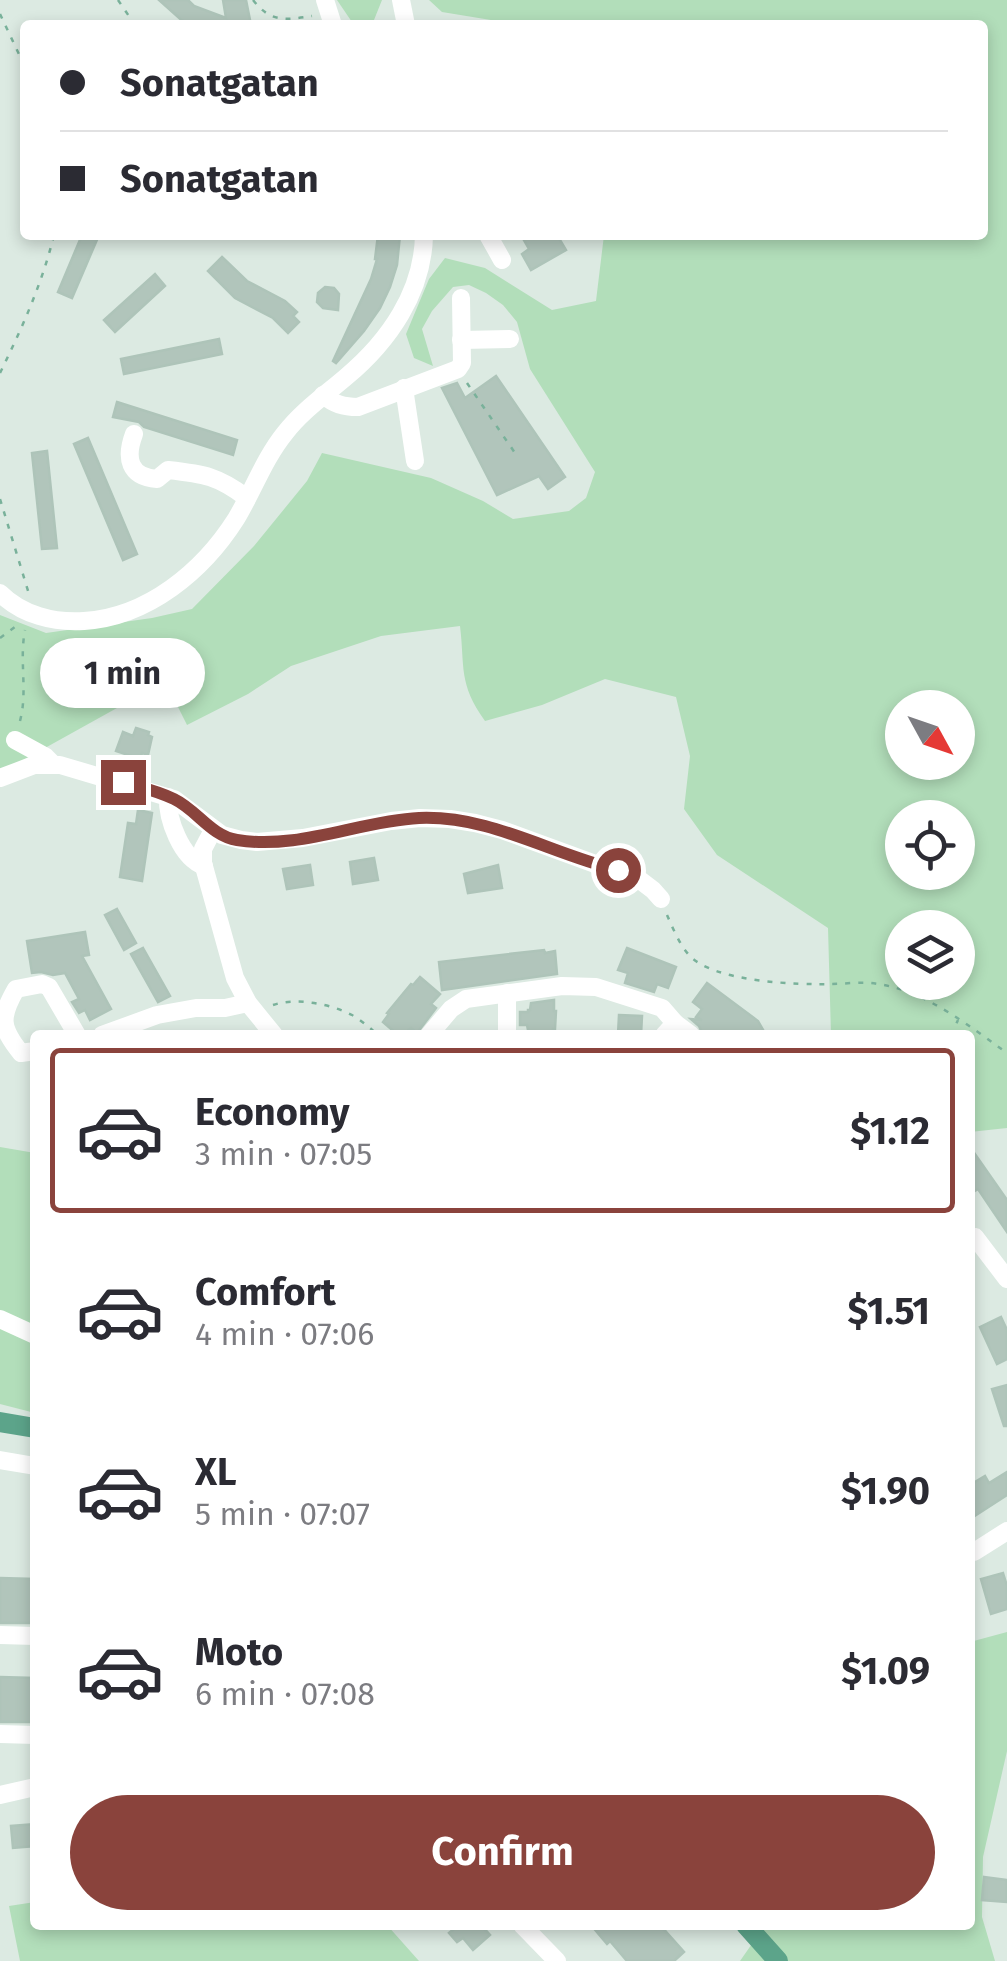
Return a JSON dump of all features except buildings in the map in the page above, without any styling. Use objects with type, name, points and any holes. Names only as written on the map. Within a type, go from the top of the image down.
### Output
[{"type":"main road","points":[[0,1422],[30,1427]]},
{"type":"main road","points":[[750,1930],[778,1961]]},
{"type":"street","points":[[0,593],[19,608],[63,622],[115,616],[168,591],[218,544],[282,436],[388,336],[409,300],[424,240]]},
{"type":"street","points":[[491,240],[502,260]]},
{"type":"street","points":[[323,395],[345,407],[358,406],[458,369],[462,363],[462,298]]},
{"type":"street","points":[[462,340],[510,339]]},
{"type":"street","points":[[404,388],[415,461]]},
{"type":"street","points":[[134,434],[128,450],[134,470],[143,478],[157,479],[168,470],[202,474],[225,481],[247,498]]},
{"type":"street","points":[[14,740],[54,764]]},
{"type":"street","points":[[0,778],[34,766],[54,764],[168,797],[232,840],[258,842],[337,833],[391,821],[450,819],[502,830],[572,857],[632,874],[661,899]]},
{"type":"street","points":[[168,797],[169,814],[185,850],[191,860],[204,866]]},
{"type":"street","points":[[213,830],[203,849],[204,866],[235,978],[270,1030]]},
{"type":"street","points":[[30,1052],[21,1053],[2,1023],[6,1003],[16,988],[42,984],[49,987],[74,1030]]},
{"type":"street","points":[[433,1030],[466,999],[562,986],[596,987],[662,1008],[669,1029]]},
{"type":"street","points":[[507,1030],[508,993]]},
{"type":"street","points":[[116,1030],[157,1015],[196,1008],[251,1007]]},
{"type":"street","points":[[975,1236],[1007,1279]]},
{"type":"street","points":[[0,1319],[30,1333]]},
{"type":"street","points":[[0,1460],[30,1465]]},
{"type":"street","points":[[975,1551],[1007,1531]]},
{"type":"street","points":[[0,1635],[30,1636]]},
{"type":"street","points":[[0,1734],[30,1735]]},
{"type":"street","points":[[0,1795],[30,1788]]},
{"type":"street","points":[[527,1930],[556,1961]]},
{"type":"path","points":[[253,0],[262,11],[279,19],[329,13]]},
{"type":"path","points":[[0,14],[20,56]]},
{"type":"path","points":[[0,373],[32,306],[53,240]]},
{"type":"path","points":[[458,369],[515,453]]},
{"type":"path","points":[[0,638],[20,623]]},
{"type":"path","points":[[661,899],[687,954],[704,967],[748,979],[877,984],[910,994],[975,1030]]},
{"type":"path","points":[[251,1007],[308,1003],[353,1015],[372,1030]]},
{"type":"path","points":[[953,1030],[958,1018]]},
{"type":"path","points":[[975,1030],[1007,1053]]},
{"type":"green space","points":[[337,0],[382,0],[374,20],[351,20]]},
{"type":"green space","points":[[429,0],[1007,0],[1007,1128],[975,1131],[975,1030],[831,1030],[828,928],[717,855],[684,809],[690,756],[676,697],[605,679],[542,705],[485,721],[467,685],[460,626],[381,636],[291,666],[248,694],[187,725],[177,705],[144,693],[0,773],[0,615],[46,633],[192,609],[254,546],[307,481],[322,453],[431,478],[513,519],[569,511],[586,498],[595,472],[530,369],[517,322],[503,305],[469,285],[453,287],[422,329],[433,366],[414,358],[406,334],[429,279],[445,258],[485,268],[552,310],[596,301],[603,240],[988,240],[988,20],[491,20],[442,12]]},
{"type":"green space","points":[[0,1147],[30,1152],[30,1412],[0,1404]]},
{"type":"green space","points":[[1007,1632],[1007,1751],[983,1857],[982,1917],[995,1961],[740,1961],[762,1930],[975,1930],[975,1641]]},
{"type":"green space","points":[[30,1903],[30,1930],[391,1930],[419,1961],[20,1961],[9,1906]]},
{"type":"route","points":[[123,782],[174,799],[232,840],[303,838],[391,821],[450,819],[502,830],[618,870]]}]
